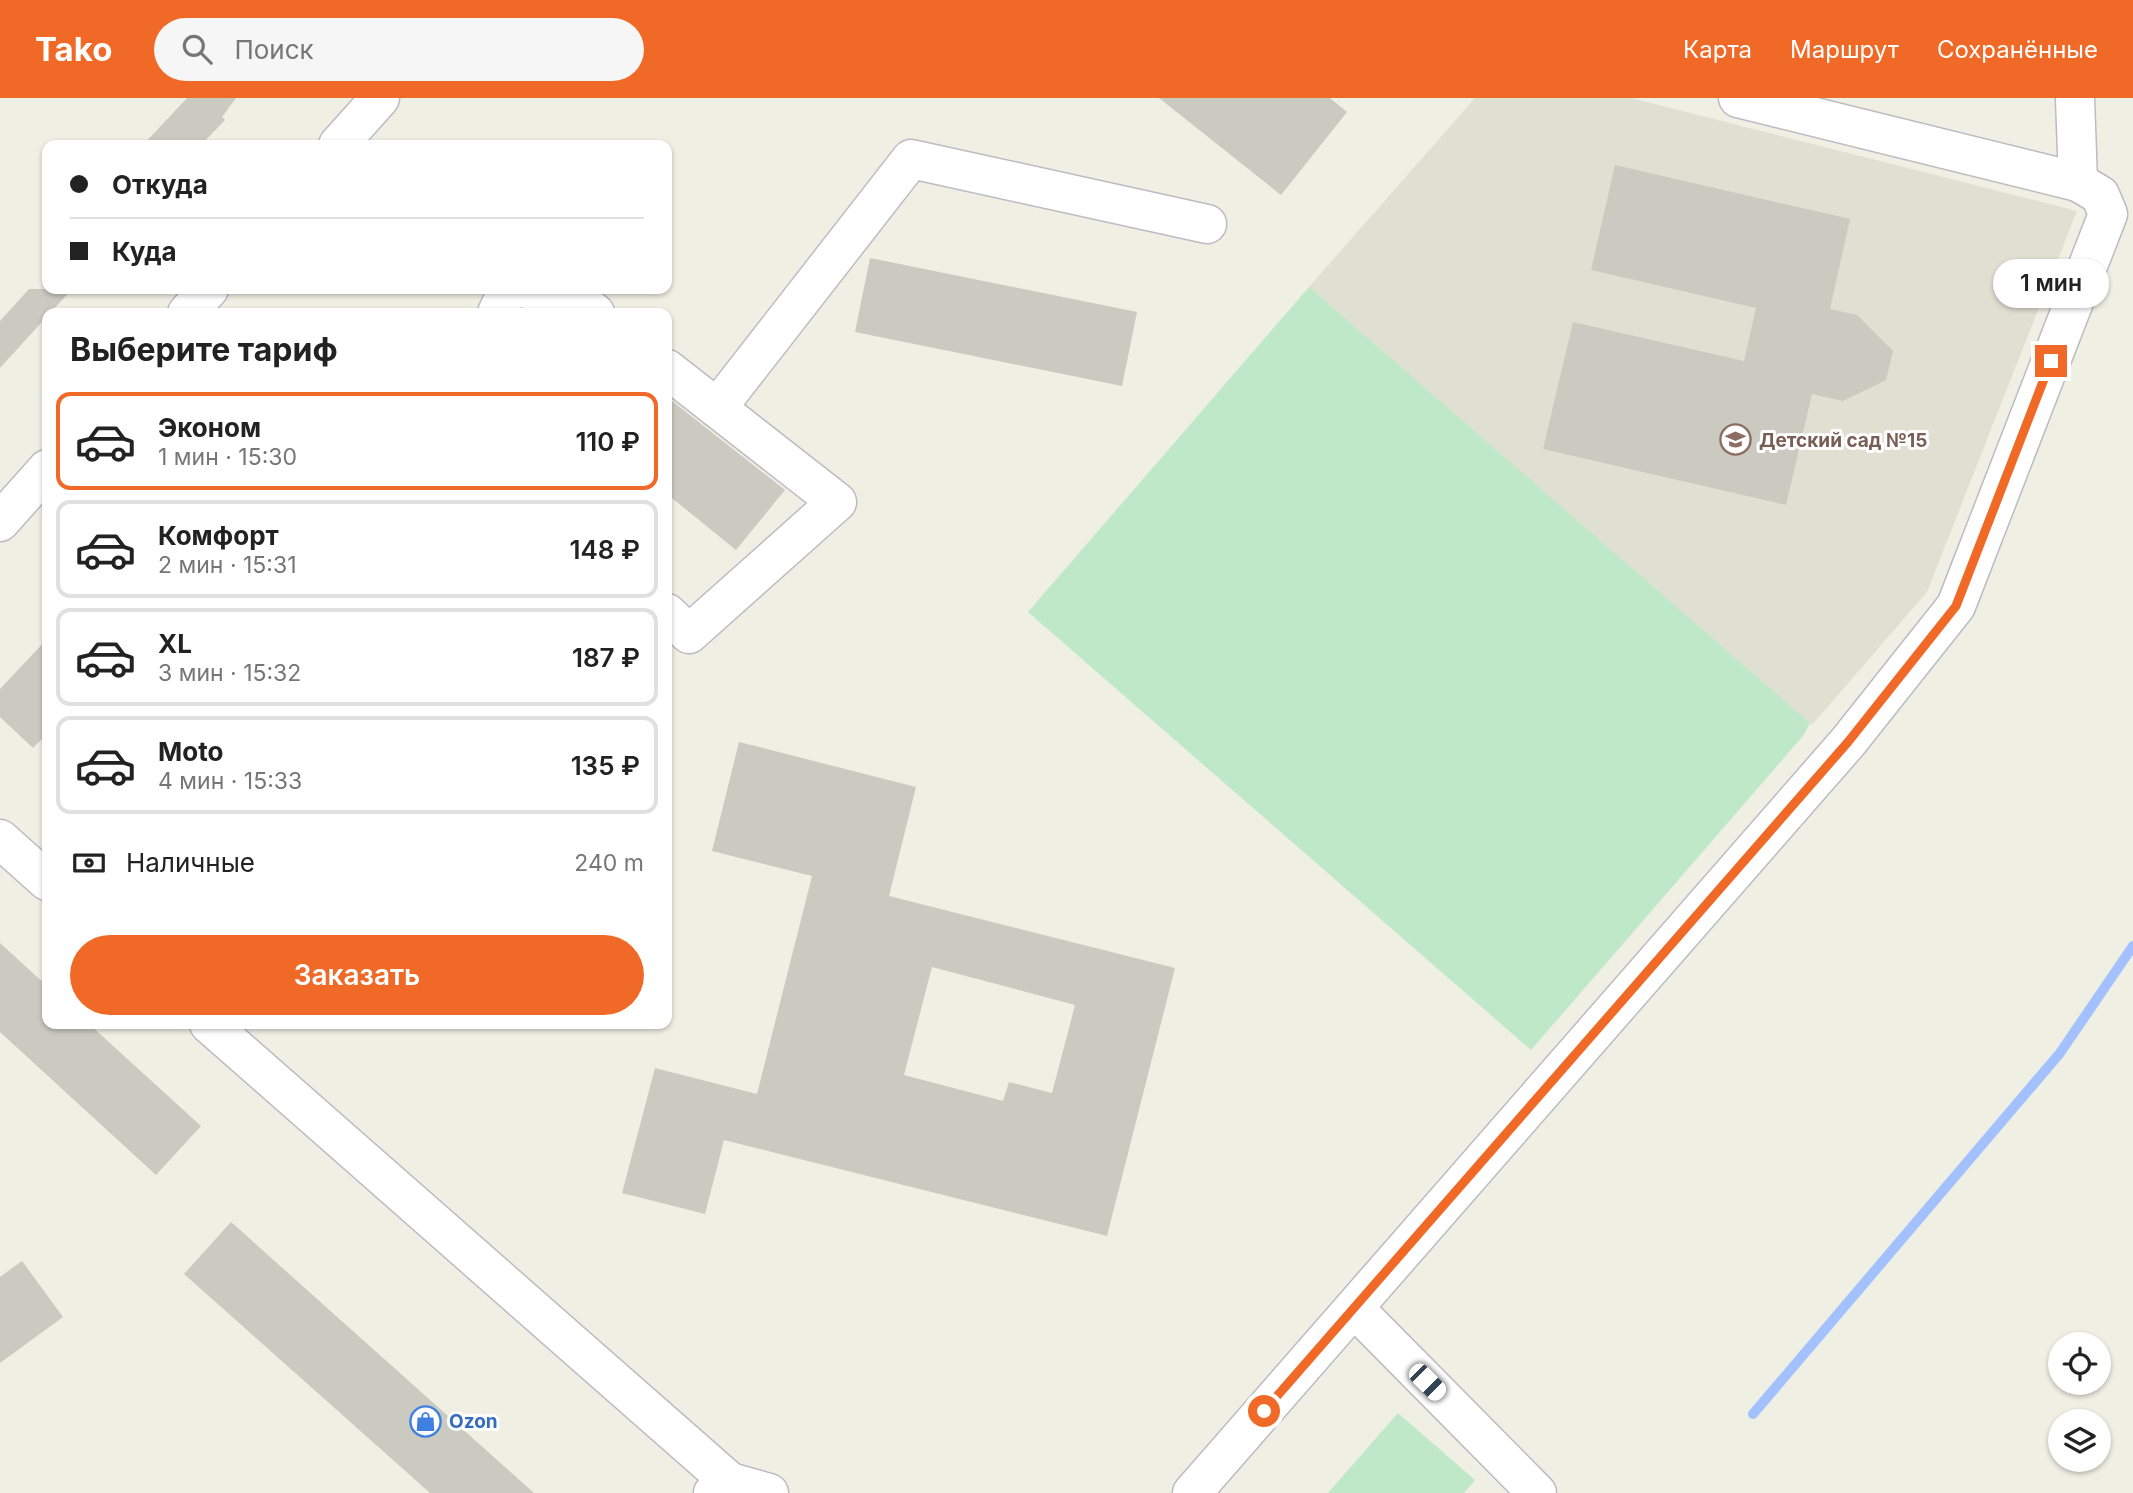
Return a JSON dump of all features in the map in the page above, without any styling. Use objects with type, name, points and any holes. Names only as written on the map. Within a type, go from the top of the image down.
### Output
[{"type":"street","points":[[346,140],[380,98]]},
{"type":"street","points":[[1192,1493],[1848,742],[1956,606],[2108,214],[2100,195],[2078,182],[1738,98]]},
{"type":"street","points":[[2075,98],[2078,182]]},
{"type":"street","points":[[717,408],[911,159],[1207,224]]},
{"type":"street","points":[[192,308],[204,294]]},
{"type":"street","points":[[557,294],[575,297],[589,308]]},
{"type":"street","points":[[672,373],[837,502],[689,634],[672,619]]},
{"type":"street","points":[[0,522],[42,475]]},
{"type":"street","points":[[0,839],[42,877]]},
{"type":"street","points":[[215,1029],[721,1488],[769,1493]]},
{"type":"street","points":[[1354,1308],[1537,1493]]},
{"type":"shaded area","name":"Детский сад №15","points":[[1475,98],[1631,98],[2077,211],[1927,592],[1812,725],[1309,287]]},
{"type":"green space","points":[[1309,287],[1810,723],[1803,736],[1531,1050],[1028,612]]},
{"type":"green space","points":[[1398,1413],[1475,1480],[1464,1493],[1328,1493]]},
{"type":"building","points":[[187,98],[236,98],[222,117],[225,120],[206,140],[148,140]]},
{"type":"building","points":[[1159,98],[1330,98],[1347,112],[1281,195]]},
{"type":"building","points":[[1615,165],[1850,219],[1830,309],[1857,315],[1893,351],[1886,380],[1843,401],[1812,394],[1786,505],[1543,449],[1573,322],[1744,361],[1756,308],[1591,270]]},
{"type":"building","points":[[870,258],[1137,312],[1122,386],[855,332]]},
{"type":"building","points":[[29,289],[42,289],[42,294],[67,294],[55,308],[42,308],[42,322],[0,368],[0,321]]},
{"type":"building","points":[[672,401],[785,490],[736,550],[672,498]]},
{"type":"building","points":[[42,644],[42,739],[33,748],[0,717],[0,689]]},
{"type":"building","points":[[739,742],[916,787],[889,896],[1175,968],[1107,1236],[724,1140],[705,1214],[622,1193],[655,1068],[757,1094],[812,876],[712,851]],"holes":[[[932,967],[1075,1005],[1052,1093],[1009,1082],[1003,1101],[904,1075]]]},
{"type":"building","points":[[0,943],[42,981],[42,1029],[94,1029],[201,1126],[156,1175],[0,1032]]},
{"type":"building","points":[[231,1222],[534,1493],[430,1493],[184,1274]]},
{"type":"building","points":[[22,1261],[63,1317],[0,1363],[0,1277]]},
{"type":"waterway","points":[[1753,1414],[2060,1053],[2133,946]]},
{"type":"place","name":"Детский сад №15","points":[[1736,440]]},
{"type":"place","name":"Ozon","points":[[426,1421]]},
{"type":"route","points":[[1264,1411],[1848,742],[1956,606],[2051,361]]}]
